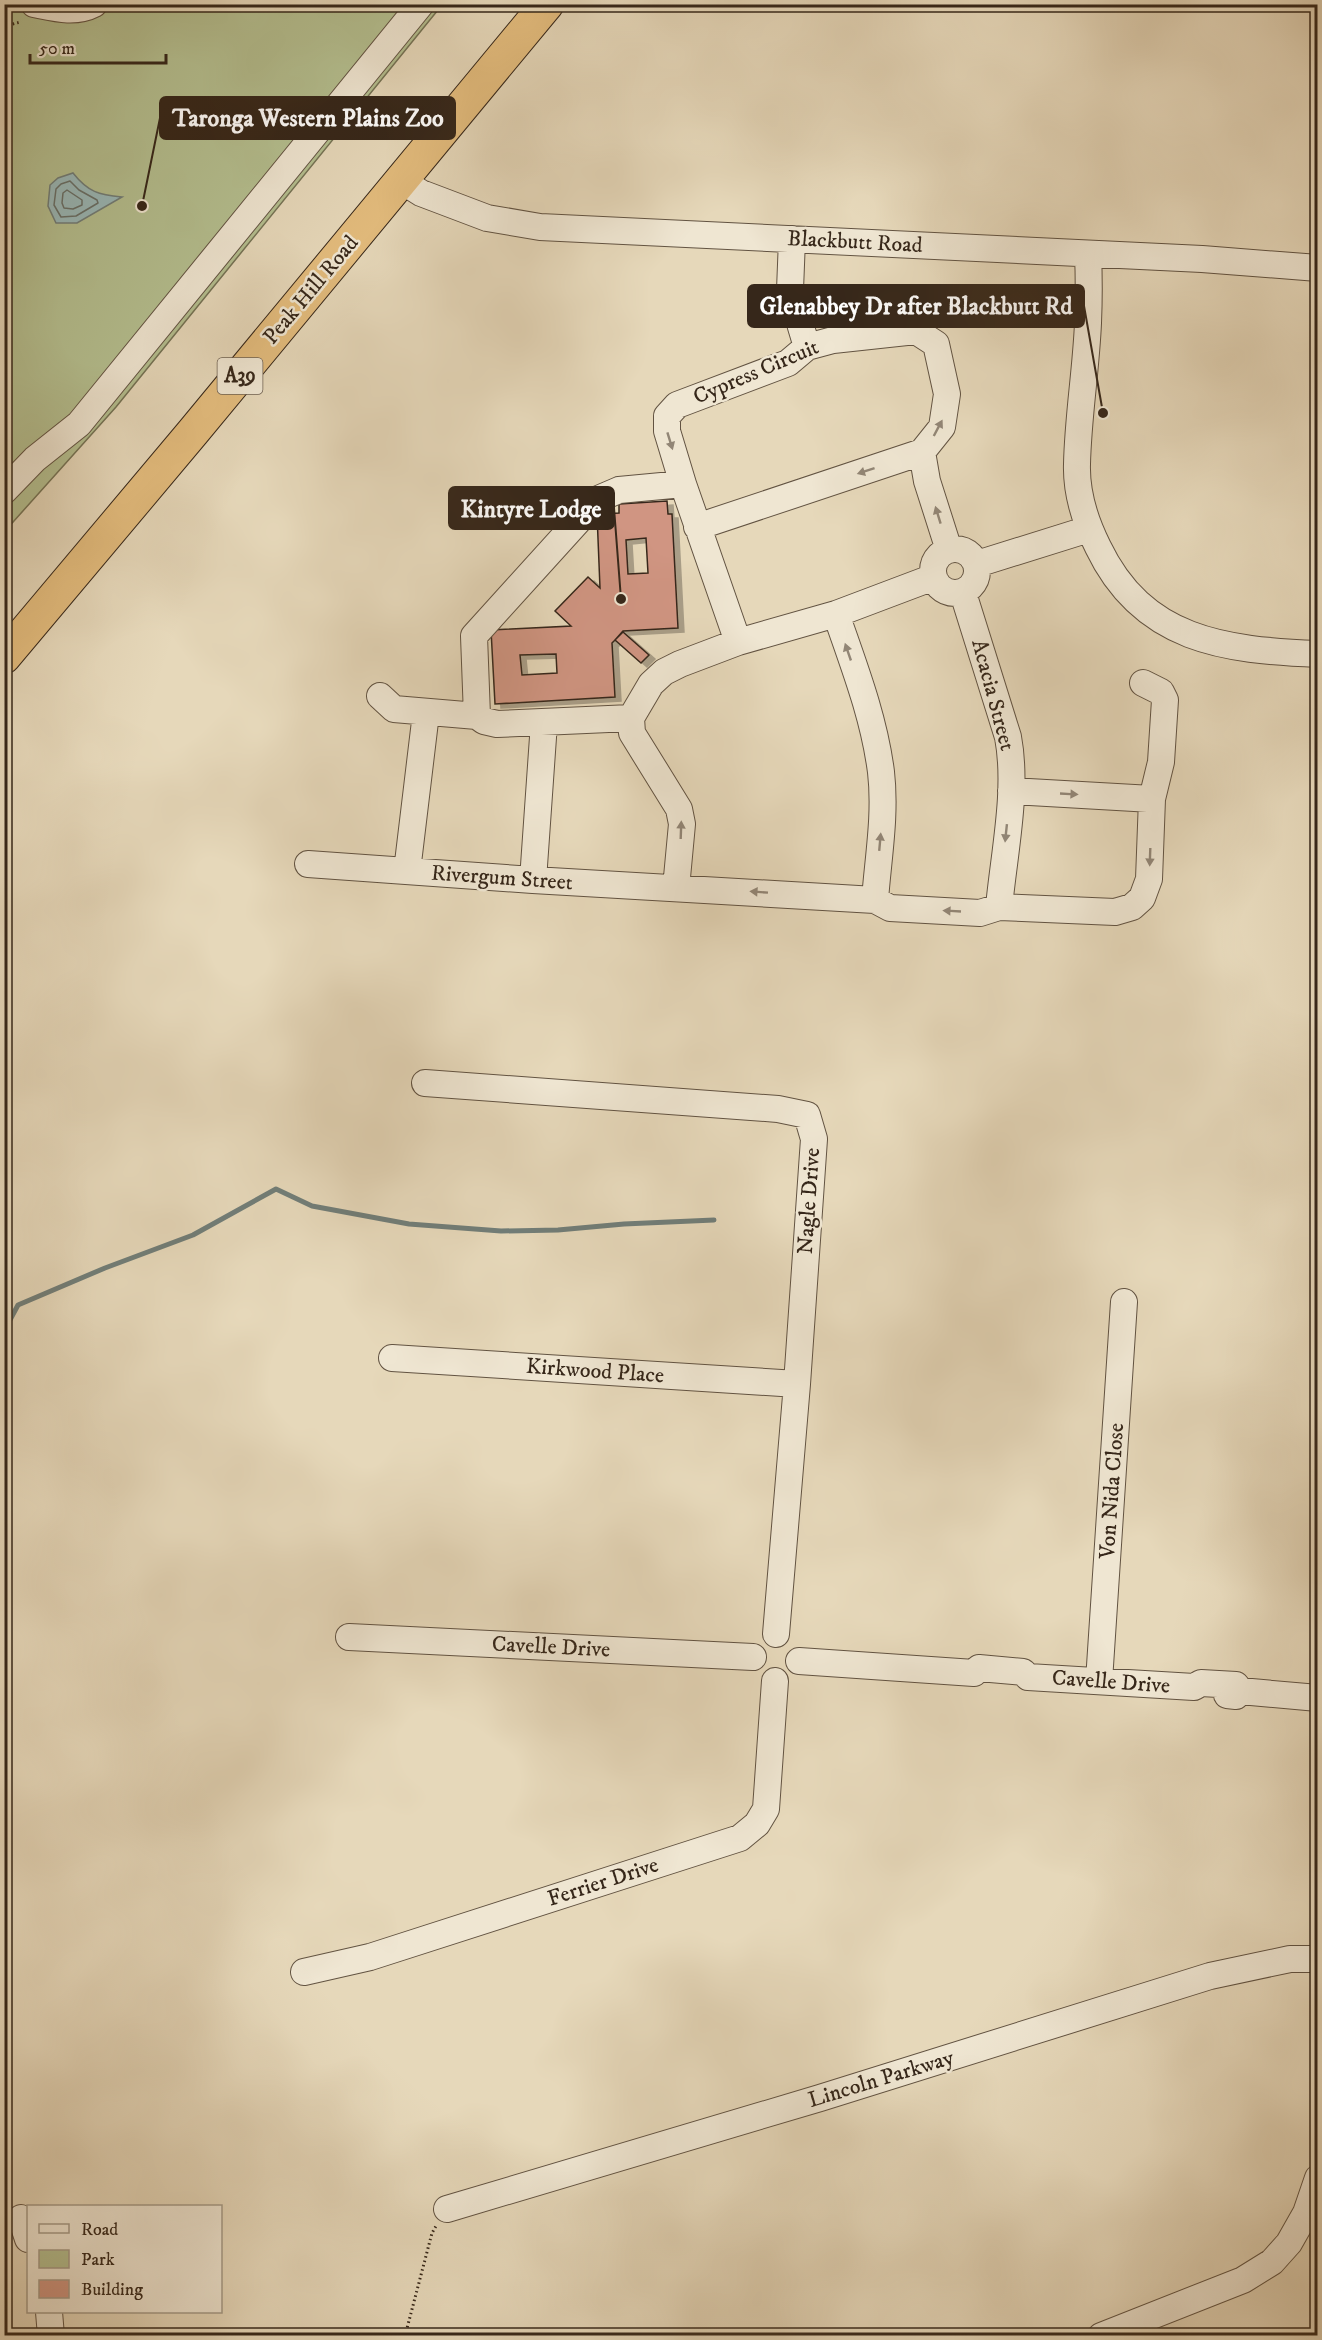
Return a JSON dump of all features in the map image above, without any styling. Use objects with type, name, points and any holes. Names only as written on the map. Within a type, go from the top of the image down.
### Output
[{"type":"highway","name":"Peak Hill Road","points":[[4,657],[547,4]]},
{"type":"street","points":[[34,4],[66,10],[88,8],[94,4]]},
{"type":"street","points":[[4,491],[35,459],[79,423],[421,4]]},
{"type":"street","name":"Blackbutt Road","points":[[402,181],[422,193],[487,218],[540,226],[1202,259],[1317,268]]},
{"type":"street","points":[[792,239],[790,290],[807,347]]},
{"type":"street","points":[[1088,254],[1088,323],[1077,465],[1080,501],[1089,529],[1107,566],[1137,603],[1178,631],[1217,644],[1248,650],[1317,654]]},
{"type":"street","name":"Cypress Circuit","points":[[738,642],[697,527],[667,431],[667,416],[677,405],[788,363],[807,347],[833,340],[916,331],[936,344],[947,394],[942,427],[922,452]]},
{"type":"street","points":[[697,527],[922,452],[927,481],[949,549]]},
{"type":"street","points":[[477,716],[474,636],[598,499],[619,490],[683,484]]},
{"type":"street","points":[[977,564],[1089,529]]},
{"type":"street","points":[[949,549],[963,550],[974,558],[977,564],[977,578],[969,589],[963,592],[948,593],[936,584],[934,563],[943,552],[949,549]]},
{"type":"street","points":[[686,888],[679,809],[632,733],[631,718],[651,684],[664,672],[680,664],[738,642],[836,614],[934,577]]},
{"type":"street","name":"Acacia Street","points":[[963,592],[1011,753],[1011,791],[999,907]]},
{"type":"street","points":[[836,614],[872,722],[881,773],[882,810],[875,900]]},
{"type":"street","name":"Rivergum Street","points":[[308,864],[875,900],[890,908],[980,913],[999,907],[1115,912],[1132,907],[1142,898],[1149,879],[1152,798],[1161,762],[1165,700],[1161,692],[1143,683]]},
{"type":"street","points":[[380,696],[394,709],[477,716],[484,721],[497,724],[631,718]]},
{"type":"street","points":[[407,871],[426,713]]},
{"type":"street","points":[[533,880],[544,723]]},
{"type":"street","points":[[1011,791],[1152,798]]},
{"type":"street","name":"Nagle Drive","points":[[425,1083],[778,1109],[807,1115],[814,1139],[797,1384],[776,1634]]},
{"type":"street","name":"Von Nida Close","points":[[1099,1681],[1124,1302]]},
{"type":"street","name":"Kirkwood Place","points":[[392,1358],[797,1384]]},
{"type":"street","points":[[776,1634],[794,1642],[798,1648],[799,1661],[788,1678],[775,1680],[762,1676],[757,1671],[753,1657],[757,1644],[769,1635],[776,1634]]},
{"type":"street","name":"Cavelle Drive","points":[[349,1637],[753,1657]]},
{"type":"street","name":"Cavelle Drive","points":[[799,1661],[974,1672],[979,1668],[1023,1672],[1028,1677],[1194,1688],[1198,1693],[1217,1695],[1236,1696],[1240,1691],[1317,1698]]},
{"type":"street","name":"Ferrier Drive","points":[[304,1972],[370,1957],[740,1838],[757,1824],[766,1809],[775,1680]]},
{"type":"street","name":"Lincoln Parkway","points":[[447,2209],[820,2098],[1210,1976],[1290,1959],[1317,1959]]},
{"type":"street","points":[[1101,2336],[1243,2280],[1272,2262],[1289,2243],[1306,2214],[1317,2178]]},
{"type":"street","points":[[49,2313],[51,2336]]},
{"type":"path","points":[[405,2336],[432,2233],[447,2209]]},
{"type":"green space","points":[[5,5],[442,5],[116,407],[5,531]]},
{"type":"water","points":[[73,173],[94,191],[122,197],[77,223],[56,223],[48,206],[50,185],[58,178]]},
{"type":"building","points":[[667,501],[668,514],[672,514],[678,628],[623,631],[612,643],[615,697],[495,704],[491,630],[571,626],[555,611],[588,577],[600,588],[597,514],[619,513],[619,504]],"holes":[[[646,538],[648,573],[628,574],[626,540]],[[556,654],[557,673],[522,675],[520,655]]]},
{"type":"building","points":[[623,632],[649,655],[641,663],[615,640]]},
{"type":"waterway","points":[[4,1331],[18,1305],[105,1268],[193,1235],[276,1189],[312,1206],[409,1224],[501,1231],[558,1230],[714,1220]]},
{"type":"place","name":"Taronga Western Plains Zoo","points":[[142,206]]},
{"type":"place","name":"Glenabbey Dr after Blackbutt Rd","points":[[1103,413]]},
{"type":"place","name":"Kintyre Lodge","points":[[621,599]]}]
